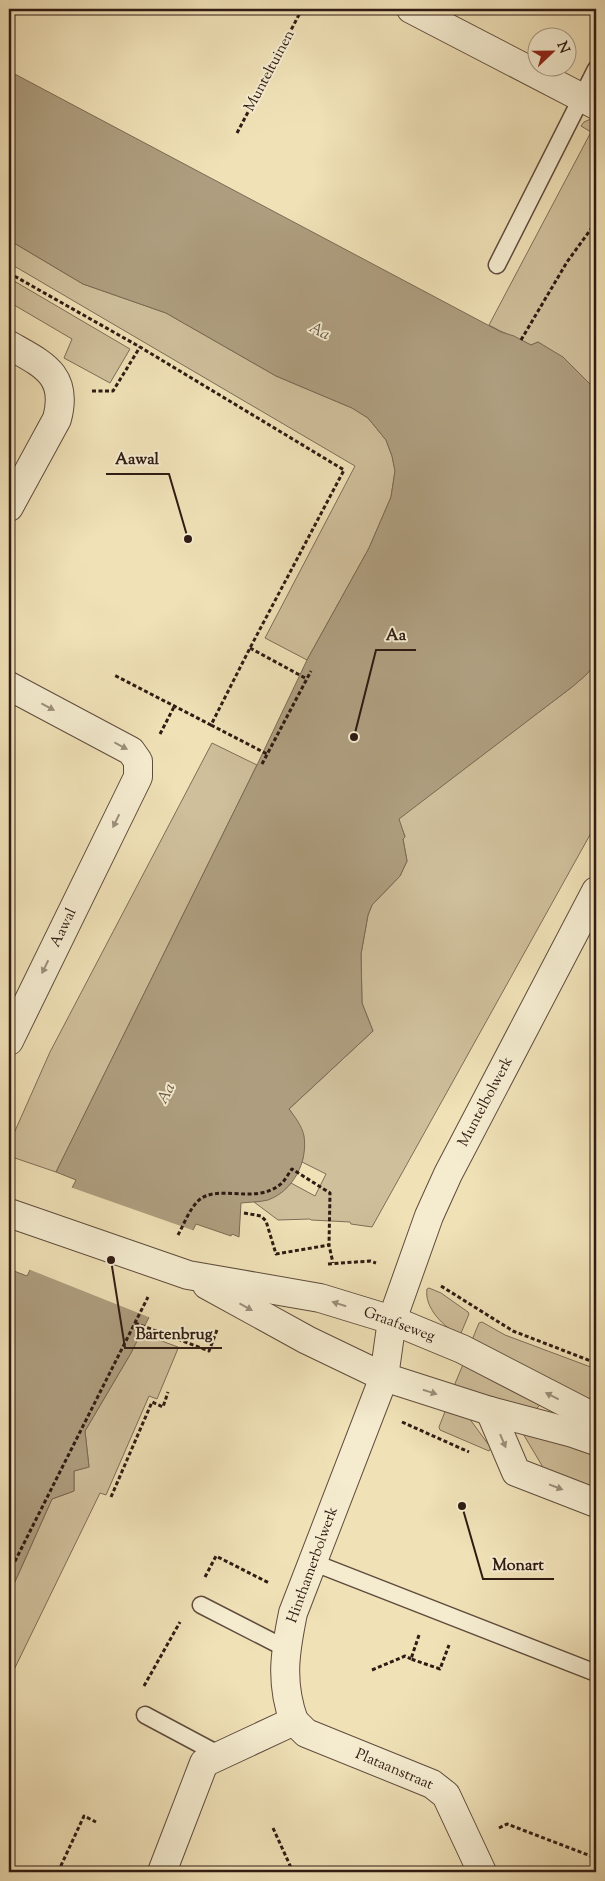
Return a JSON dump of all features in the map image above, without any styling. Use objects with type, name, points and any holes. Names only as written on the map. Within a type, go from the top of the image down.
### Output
[{"type":"street","points":[[411,9],[589,101]]},
{"type":"street","points":[[9,345],[42,364],[54,377],[60,390],[61,406],[57,419],[9,507]]},
{"type":"street","name":"Aawal","points":[[9,686],[131,751],[138,761],[138,777],[9,1041]]},
{"type":"street","name":"Muntelbolwerk","points":[[392,1320],[429,1216],[448,1174],[596,891]]},
{"type":"street","name":"Graafseweg","points":[[9,1213],[188,1274],[320,1298],[392,1320],[462,1348],[596,1417]]},
{"type":"street","name":"Graafseweg","points":[[188,1274],[307,1340],[384,1377],[490,1411],[596,1441]]},
{"type":"street","name":"Hinthamerbolwerk","points":[[294,1721],[289,1707],[286,1686],[286,1648],[294,1613],[384,1377],[392,1320]]},
{"type":"street","points":[[490,1411],[516,1472],[596,1503]]},
{"type":"street","points":[[162,1872],[204,1763],[294,1721]]},
{"type":"street","name":"Plataanstraat","points":[[294,1721],[306,1733],[432,1784],[446,1795],[482,1872]]},
{"type":"lane","points":[[497,265],[589,101],[596,69]]},
{"type":"lane","points":[[312,1562],[596,1673]]},
{"type":"lane","points":[[201,1605],[286,1648]]},
{"type":"lane","points":[[145,1715],[220,1755]]},
{"type":"path","name":"Munteltuinen","points":[[237,134],[302,9]]},
{"type":"path","points":[[521,340],[567,262],[596,222]]},
{"type":"path","points":[[9,273],[140,347],[344,470],[211,725]]},
{"type":"path","points":[[60,390],[113,391],[140,347]]},
{"type":"path","points":[[250,648],[307,679]]},
{"type":"path","points":[[262,764],[311,671]]},
{"type":"path","points":[[114,675],[267,754]]},
{"type":"path","points":[[177,1237],[190,1212],[199,1200],[216,1193],[248,1195],[263,1192],[283,1182],[292,1169],[330,1193],[329,1245],[334,1263]]},
{"type":"path","points":[[244,1213],[261,1216],[266,1221],[276,1254],[329,1245]]},
{"type":"path","points":[[9,1573],[152,1288]]},
{"type":"path","points":[[458,1296],[513,1331],[596,1363]]},
{"type":"path","points":[[135,1323],[209,1351],[218,1328]]},
{"type":"path","points":[[111,1497],[152,1402],[163,1407],[168,1392]]},
{"type":"path","points":[[411,1659],[428,1608]]},
{"type":"path","points":[[372,1670],[405,1656],[440,1669],[459,1620]]},
{"type":"path","points":[[58,1872],[84,1816],[96,1822]]},
{"type":"path","points":[[468,1841],[507,1824],[596,1858]]},
{"type":"path","points":[[273,1828],[293,1872]]},
{"type":"shaded area","points":[[593,118],[596,120],[596,390],[563,358],[538,342],[531,345],[489,325],[591,132],[581,126],[584,122]]},
{"type":"shaded area","points":[[9,240],[83,284],[166,313],[276,376],[352,408],[368,418],[386,440],[395,471],[391,497],[369,548],[307,660],[265,638],[355,466],[9,263]]},
{"type":"shaded area","points":[[9,278],[130,349],[110,383],[64,358],[72,339],[9,302]]},
{"type":"shaded area","points":[[596,663],[596,824],[372,1227],[351,1224],[350,1222],[310,1219],[278,1220],[254,1202],[274,1196],[291,1183],[315,1196],[326,1174],[302,1162],[304,1148],[302,1134],[289,1109],[373,1031],[362,1003],[361,954],[368,915],[372,905],[400,876],[407,861],[403,839],[405,836],[398,819],[572,687]]},
{"type":"shaded area","points":[[212,743],[257,765],[56,1172],[9,1156],[13,1142],[11,1140],[50,1052]]},
{"type":"shaded area","points":[[429,1288],[441,1293],[468,1312],[469,1314],[459,1335],[441,1322],[432,1310],[427,1296],[427,1289]]},
{"type":"shaded area","points":[[482,1322],[505,1335],[596,1369],[596,1409],[472,1340],[479,1323]]},
{"type":"shaded area","points":[[140,1333],[178,1347],[177,1351],[157,1399],[149,1396],[106,1495],[100,1493],[9,1680],[9,1595],[52,1499],[74,1491],[74,1471],[89,1467],[85,1431],[131,1353]]},
{"type":"shaded area","points":[[464,1362],[538,1401],[540,1405],[535,1410],[454,1386]]},
{"type":"shaded area","points":[[446,1409],[469,1418],[491,1448],[489,1451],[440,1430],[439,1427]]},
{"type":"shaded area","points":[[522,1432],[596,1450],[596,1483],[582,1489],[544,1469]]},
{"type":"water","points":[[9,71],[501,332],[531,345],[538,342],[563,357],[596,390],[596,663],[572,687],[399,819],[405,837],[403,839],[407,861],[400,876],[372,905],[368,915],[361,954],[362,1003],[373,1031],[289,1109],[302,1129],[305,1146],[304,1156],[297,1174],[285,1190],[268,1200],[241,1203],[239,1237],[196,1224],[131,1353],[85,1431],[89,1467],[74,1471],[74,1491],[52,1499],[9,1595],[9,1283],[14,1271],[27,1276],[76,1180],[56,1172],[307,660],[369,548],[391,497],[395,471],[386,440],[368,418],[352,408],[276,376],[166,313],[83,284],[9,240]]},
{"type":"pier","points":[[70,1187],[195,1231],[151,1318],[28,1269]]},
{"type":"place","name":"Aawal","points":[[188,539]]},
{"type":"place","name":"Aa","points":[[354,737]]},
{"type":"place","name":"Bartenbrug","points":[[111,1260]]},
{"type":"place","name":"Monart","points":[[462,1506]]}]
